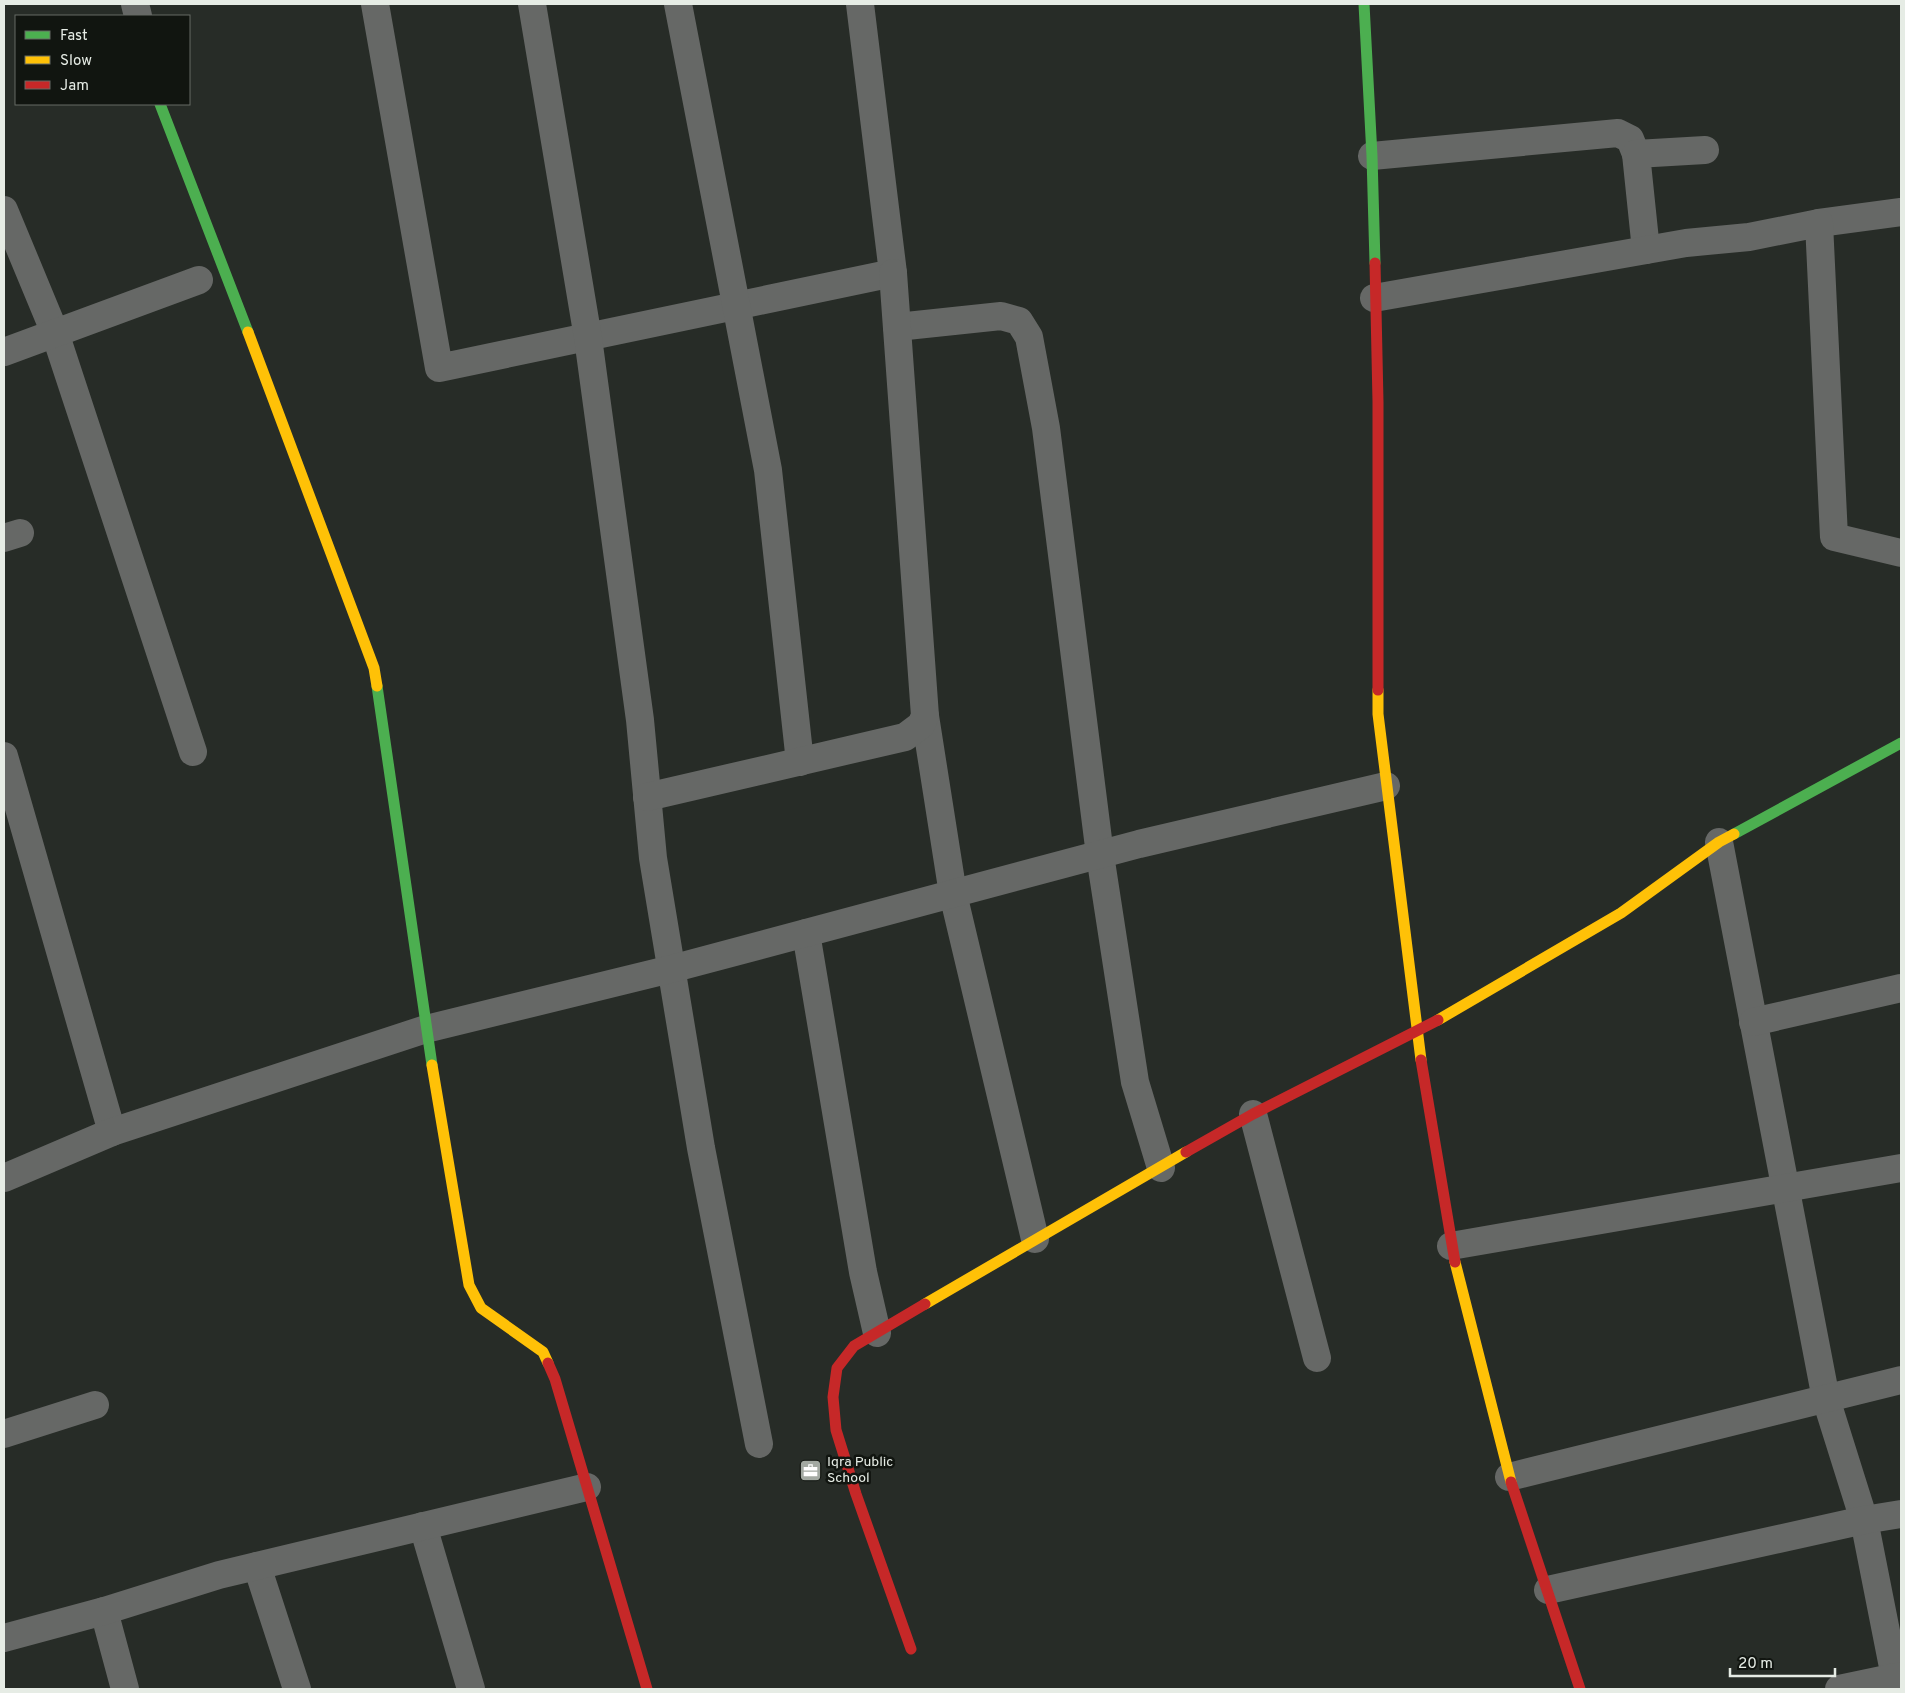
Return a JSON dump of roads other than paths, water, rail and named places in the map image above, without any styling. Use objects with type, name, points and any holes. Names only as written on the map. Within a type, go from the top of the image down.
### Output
[{"type":"street","points":[[375,4],[439,368],[588,338],[737,304],[875,279],[893,274]]},
{"type":"street","points":[[532,4],[588,338],[640,720],[653,858],[701,1148],[759,1444]]},
{"type":"street","points":[[678,4],[768,470],[800,762]]},
{"type":"street","points":[[860,4],[893,274],[925,716],[953,894],[1035,1239]]},
{"type":"street","points":[[1364,4],[1372,156],[1378,402],[1378,714],[1417,1032],[1451,1246],[1509,1477],[1580,1689]]},
{"type":"street","points":[[160,105],[291,442],[374,668],[426,1029],[469,1285],[481,1308],[543,1352],[555,1379],[647,1689]]},
{"type":"street","points":[[1372,156],[1618,133],[1630,139],[1636,154],[1646,250]]},
{"type":"street","points":[[1636,154],[1705,150]]},
{"type":"street","points":[[4,210],[55,333],[193,752]]},
{"type":"street","points":[[1374,298],[1686,243],[1749,237],[1820,223],[1901,212]]},
{"type":"street","points":[[1820,223],[1834,537],[1901,554]]},
{"type":"street","points":[[4,352],[199,280]]},
{"type":"street","points":[[897,327],[1001,316],[1019,321],[1029,337],[1046,428],[1100,855],[1135,1082],[1161,1168]]},
{"type":"street","points":[[647,797],[905,737],[921,726],[925,716]]},
{"type":"street","points":[[911,1649],[856,1494],[836,1430],[833,1397],[838,1368],[854,1346],[1035,1239],[1253,1114],[1417,1032],[1621,913],[1719,842],[1901,743]]},
{"type":"street","points":[[4,756],[112,1132]]},
{"type":"street","points":[[4,1178],[112,1132],[426,1029],[671,969],[1100,855],[1386,786]]},
{"type":"street","points":[[1719,842],[1826,1400],[1864,1520],[1898,1677],[1838,1689]]},
{"type":"street","points":[[806,933],[863,1272],[877,1332]]},
{"type":"street","points":[[1754,1022],[1901,988]]},
{"type":"street","points":[[1253,1114],[1317,1358]]},
{"type":"street","points":[[1451,1246],[1901,1168]]},
{"type":"street","points":[[1509,1477],[1901,1380]]},
{"type":"street","points":[[4,1434],[95,1405]]},
{"type":"street","points":[[4,1638],[104,1611],[219,1575],[587,1487]]},
{"type":"street","points":[[1548,1590],[1864,1520],[1901,1514]]},
{"type":"street","points":[[423,1526],[470,1689]]},
{"type":"street","points":[[257,1566],[297,1689]]},
{"type":"street","points":[[104,1611],[125,1689]]},
{"type":"place","name":"Iqra Public School","points":[[811,1470]]}]
